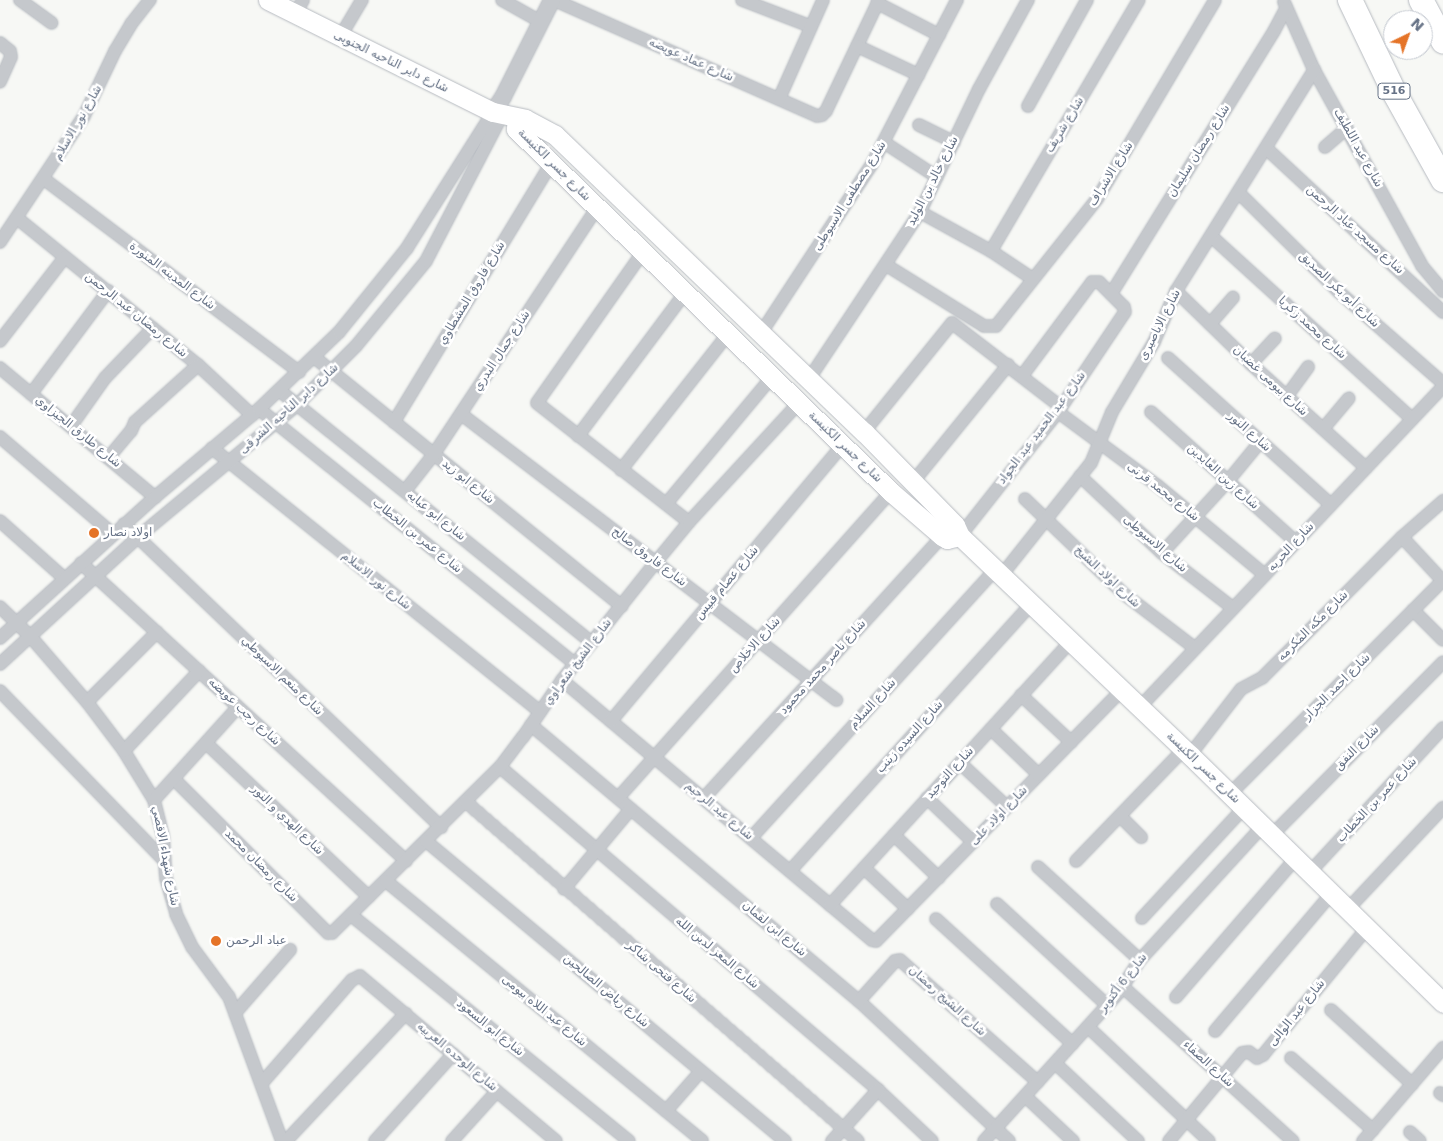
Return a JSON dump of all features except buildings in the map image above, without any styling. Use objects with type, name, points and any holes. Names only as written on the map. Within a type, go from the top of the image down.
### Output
[{"type":"highway","name":"516","points":[[1350,0],[1383,69],[1443,180]]},
{"type":"highway","points":[[1421,0],[1443,42]]},
{"type":"main road","name":"شارع داير الناحيه الجنوبى","points":[[268,0],[299,7],[340,37],[504,110]]},
{"type":"main road","name":"شارع جسر الكنيسة","points":[[504,110],[516,129],[551,164],[891,492],[998,573],[1268,830],[1443,1003]]},
{"type":"main road","name":"شارع جسر الكنيسة","points":[[504,110],[534,122],[555,135],[864,432],[955,525],[951,536]]},
{"type":"street","points":[[20,0],[52,23]]},
{"type":"street","name":"شارع نور الاسلام","points":[[0,242],[44,179],[84,116],[130,24],[150,0]]},
{"type":"street","points":[[340,37],[362,0]]},
{"type":"street","points":[[502,0],[541,22]]},
{"type":"street","name":"شارع داير الناحيه الشرقى","points":[[0,664],[138,537],[298,404],[331,372],[381,318],[426,261],[504,110],[541,22],[553,0]]},
{"type":"street","name":"شارع عماد عويضه","points":[[553,0],[817,116],[822,115],[826,111],[857,46]]},
{"type":"street","points":[[742,0],[810,26]]},
{"type":"street","points":[[779,99],[823,0]]},
{"type":"street","name":"شارع مصطفى الاسيوطى","points":[[761,333],[885,142],[957,0]]},
{"type":"street","name":"شارع خالد بن الوليد","points":[[809,379],[920,212],[979,89],[1028,0]]},
{"type":"street","points":[[1028,106],[1086,0]]},
{"type":"street","name":"شارع شريف","points":[[991,251],[1139,0]]},
{"type":"street","name":"شارع الاشراف","points":[[886,265],[984,326],[990,328],[996,326],[1098,199],[1215,0]]},
{"type":"street","points":[[919,75],[857,46],[878,2],[939,35]]},
{"type":"street","name":"شارع عبد اللطيف","points":[[1285,4],[1314,70],[1422,266],[1443,291]]},
{"type":"street","name":"شارع رمضان سليمان","points":[[1111,294],[1274,31],[1285,4]]},
{"type":"street","points":[[0,43],[10,51],[10,64],[0,82]]},
{"type":"street","name":"شارع الاباصيرى","points":[[998,573],[1046,519],[1091,463],[1112,412],[1154,342],[1176,291],[1239,193],[1314,70]]},
{"type":"street","name":"شارع داير الناحيه الشرقى","points":[[0,638],[124,524],[256,412],[314,358],[363,305],[407,248],[504,110]]},
{"type":"street","points":[[919,125],[954,142]]},
{"type":"street","points":[[1325,148],[1347,128]]},
{"type":"street","points":[[885,142],[937,177]]},
{"type":"street","name":"شارع مسجد عباد الرحمن","points":[[1266,149],[1443,312]]},
{"type":"street","name":"شارع فاروق المشطاوي","points":[[394,422],[551,164]]},
{"type":"street","name":"شارع المدينه المنورة","points":[[44,179],[299,372]]},
{"type":"street","name":"شارع أبو بكر الصديق","points":[[1239,193],[1340,292],[1443,382]]},
{"type":"street","name":"شارع جمال البدري","points":[[405,491],[434,454],[597,208]]},
{"type":"street","points":[[920,212],[991,251],[1033,279]]},
{"type":"street","name":"شارع رمضان عبد الرحمن","points":[[18,218],[256,412]]},
{"type":"street","name":"شارع محمد زكريا","points":[[1211,236],[1412,419]]},
{"type":"street","points":[[643,252],[538,403],[689,522]]},
{"type":"street","points":[[0,341],[65,257]]},
{"type":"street","points":[[1022,376],[1092,282],[1099,282],[1111,294]]},
{"type":"street","name":"شارع بيومى غضبان","points":[[1176,291],[1251,364],[1366,468]]},
{"type":"street","points":[[32,394],[108,292]]},
{"type":"street","points":[[578,436],[685,293]]},
{"type":"street","name":"شارع عبد الحميد عبد الجواد","points":[[951,536],[1059,409],[1125,312],[1124,307],[1111,294]]},
{"type":"street","points":[[1210,324],[1234,298]]},
{"type":"street","name":"شارع محمد قرنى","points":[[864,432],[950,324],[953,324],[1022,376],[1099,444],[1158,486],[1264,575]]},
{"type":"street","points":[[71,426],[105,378],[153,328]]},
{"type":"street","points":[[622,470],[728,334]]},
{"type":"street","points":[[1251,364],[1275,338]]},
{"type":"street","name":"شارع ابو زيد","points":[[314,358],[622,606]]},
{"type":"street","name":"شارع النور","points":[[1168,358],[1331,505]]},
{"type":"street","points":[[109,457],[131,431],[135,422],[198,365]]},
{"type":"street","points":[[913,482],[1008,365]]},
{"type":"street","points":[[1287,396],[1308,367]]},
{"type":"street","name":"شارع طارق الجيزاوي","points":[[0,368],[155,497]]},
{"type":"street","points":[[666,504],[772,377]]},
{"type":"street","name":"شارع الحريه","points":[[1140,707],[1443,387]]},
{"type":"street","name":"شارع ابو عبايه","points":[[280,391],[592,643]]},
{"type":"street","points":[[1323,430],[1349,398]]},
{"type":"street","name":"شارع الشيخ شعراوي","points":[[350,915],[500,767],[562,680],[656,562],[689,522],[799,403]]},
{"type":"street","name":"شارع عمر بن الخطاب","points":[[256,412],[276,423],[575,664]]},
{"type":"street","name":"شارع زين العابدين","points":[[1151,412],[1296,542]]},
{"type":"street","name":"شارع فاروق صالح","points":[[461,414],[837,700]]},
{"type":"street","points":[[0,437],[113,534]]},
{"type":"street","points":[[1162,553],[1228,481],[1260,442]]},
{"type":"street","name":"شارع عصام قبيس","points":[[611,721],[843,445]]},
{"type":"street","name":"شارع نور الاسلام","points":[[212,448],[540,712]]},
{"type":"street","name":"شارع الاسيوطى","points":[[1080,476],[1162,553],[1233,608]]},
{"type":"street","name":"شارع الاخلاص","points":[[618,798],[891,492]]},
{"type":"street","name":"شارع اولاد الشيخ","points":[[1025,499],[1124,594],[1195,648]]},
{"type":"street","name":"شارع مكه المكرمه","points":[[1076,861],[1187,752],[1241,689],[1262,678],[1402,537],[1443,501]]},
{"type":"street","points":[[0,521],[64,578]]},
{"type":"street","name":"شارع منعم الاسيوطي","points":[[124,524],[441,827]]},
{"type":"street","name":"شارع ناصر محمد محمود","points":[[704,798],[811,680],[951,536]]},
{"type":"street","points":[[1402,537],[1443,580]]},
{"type":"street","name":"شارع رجب عويضه","points":[[82,562],[406,861]]},
{"type":"street","name":"شارع السلام","points":[[750,838],[998,573]]},
{"type":"street","name":"شارع احمد الجزار","points":[[1230,794],[1443,580]]},
{"type":"street","name":"شارع السيده زينب","points":[[790,871],[1031,604]]},
{"type":"street","name":"شارع شهداء الاقصي","points":[[0,607],[30,636],[87,702],[124,751],[154,800],[163,836],[164,860],[170,896],[183,931],[202,962],[225,990],[262,1083],[282,1141]]},
{"type":"street","points":[[1413,610],[1443,640]]},
{"type":"street","points":[[87,702],[157,632]]},
{"type":"street","name":"شارع التوحيد","points":[[830,905],[1070,642]]},
{"type":"street","name":"شارع النفق","points":[[1268,830],[1443,662]]},
{"type":"street","points":[[124,751],[199,671]]},
{"type":"street","name":"شارع عبد الرحيم","points":[[562,680],[872,940],[876,941]]},
{"type":"street","name":"شارع اولاد على","points":[[876,941],[1122,690]]},
{"type":"street","points":[[0,691],[164,860]]},
{"type":"street","points":[[1022,695],[1071,742]]},
{"type":"street","points":[[154,800],[238,707]]},
{"type":"street","name":"شارع ابن لقمان","points":[[531,725],[859,1001],[1009,1141]]},
{"type":"street","name":"شارع عمر بن الخطاب","points":[[1310,872],[1443,728]]},
{"type":"street","points":[[991,729],[1039,775]]},
{"type":"street","name":"شارع الهدي و النور","points":[[206,743],[369,897]]},
{"type":"street","points":[[960,763],[1007,807]]},
{"type":"street","name":"شارع المعز لدين الله","points":[[500,767],[878,1090],[932,1141]]},
{"type":"street","name":"شارع رمضان محمد","points":[[174,779],[328,932],[333,932],[350,915]]},
{"type":"street","points":[[927,798],[974,842]]},
{"type":"street","name":"شارع فتحى شاكر","points":[[466,802],[564,889],[858,1141]]},
{"type":"street","points":[[1142,918],[1244,808]]},
{"type":"street","points":[[1348,909],[1443,808]]},
{"type":"street","points":[[564,889],[631,809]]},
{"type":"street","points":[[1120,816],[1141,837]]},
{"type":"street","name":"شارع 6 أكتوبر","points":[[984,1141],[1107,1006],[1123,987],[1140,960],[1268,830]]},
{"type":"street","points":[[894,835],[939,878]]},
{"type":"street","name":"شارع رياض الصالحين","points":[[426,841],[786,1141]]},
{"type":"street","points":[[1176,997],[1296,858]]},
{"type":"street","points":[[1038,867],[1140,960]]},
{"type":"street","points":[[864,868],[908,909]]},
{"type":"street","name":"شارع عبد اللاه بيومى","points":[[386,881],[702,1141]]},
{"type":"street","points":[[1216,1031],[1332,893]]},
{"type":"street","points":[[997,904],[1107,1006]]},
{"type":"street","name":"شارع ابو السعود","points":[[350,915],[629,1141]]},
{"type":"street","points":[[936,919],[1073,1044]]},
{"type":"street","name":"شارع عبد الوالى","points":[[1223,1078],[1244,1052],[1248,1052],[1257,1058],[1262,1056],[1367,928]]},
{"type":"street","points":[[235,1013],[290,950]]},
{"type":"street","name":"شارع الشيخ رمضان","points":[[859,1001],[895,961],[900,960],[1038,1082]]},
{"type":"street","name":"شارع الوحده العربيه","points":[[262,1083],[357,976],[363,977],[556,1141]]},
{"type":"street","name":"شارع الصفاء","points":[[1123,987],[1293,1141]]},
{"type":"street","points":[[1331,1010],[1412,1084]]},
{"type":"street","points":[[286,1141],[406,1013]]},
{"type":"street","points":[[1088,1027],[1209,1141]]},
{"type":"street","points":[[1364,1141],[1443,1048]]},
{"type":"street","points":[[375,1141],[453,1054]]},
{"type":"street","points":[[1292,1058],[1373,1130]]},
{"type":"street","points":[[1055,1063],[1138,1141]]},
{"type":"street","points":[[666,1111],[701,1071]]},
{"type":"street","points":[[1169,1141],[1223,1078]]},
{"type":"street","points":[[832,1141],[878,1090]]},
{"type":"street","points":[[459,1139],[497,1091]]},
{"type":"street","points":[[1026,1096],[1073,1141]]},
{"type":"street","points":[[1410,1132],[1420,1141]]},
{"type":"place","name":"اولاد نصار","points":[[94,533]]},
{"type":"place","name":"عباد الرحمن","points":[[216,941]]}]
